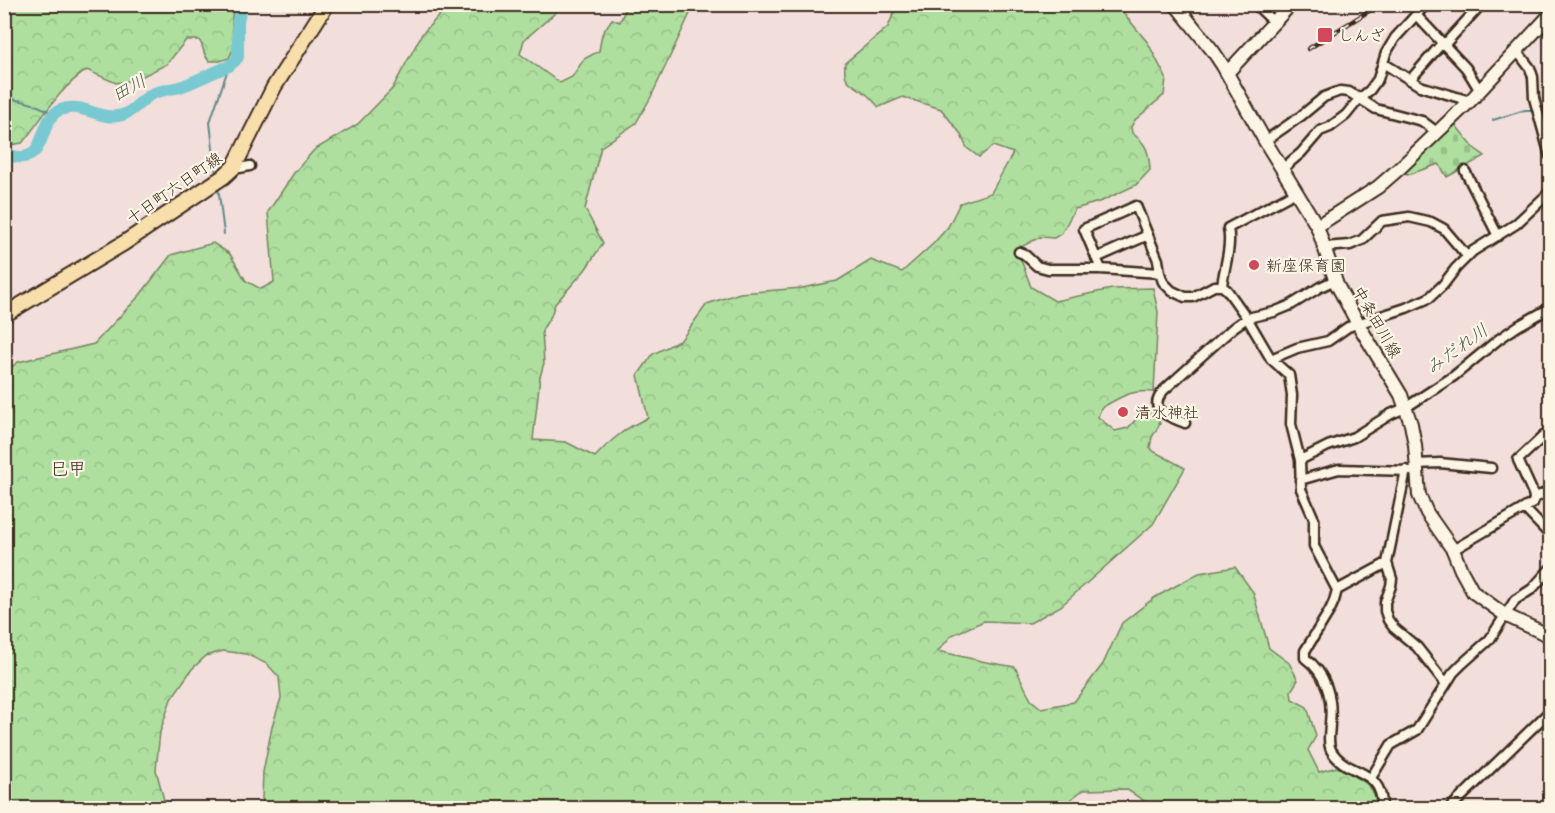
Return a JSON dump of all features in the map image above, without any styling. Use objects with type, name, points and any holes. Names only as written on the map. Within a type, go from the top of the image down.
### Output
[{"type":"main road","name":"十日町六日町線","points":[[4,315],[124,243],[210,186],[234,167],[274,87],[327,4]]},
{"type":"main road","name":"中条田川線","points":[[1175,4],[1213,51],[1317,226],[1335,280],[1358,324],[1401,395],[1411,424],[1415,445],[1413,468],[1419,495],[1427,513],[1453,550],[1473,592],[1505,615],[1551,636]]},
{"type":"main road","points":[[1227,73],[1291,4]]},
{"type":"main road","points":[[1317,226],[1378,187],[1470,101],[1551,15]]},
{"type":"street","points":[[1255,4],[1274,22]]},
{"type":"street","points":[[1282,169],[1320,131],[1346,116],[1359,99],[1370,90],[1378,79],[1386,53],[1395,38],[1426,4]]},
{"type":"street","points":[[1410,80],[1477,9]]},
{"type":"street","points":[[1416,15],[1466,68],[1479,91]]},
{"type":"street","points":[[1517,51],[1530,68],[1533,77],[1534,98],[1551,156]]},
{"type":"street","points":[[1383,63],[1420,86],[1470,101]]},
{"type":"street","points":[[1265,141],[1324,97],[1340,91],[1349,92],[1376,109],[1422,121],[1437,133]]},
{"type":"street","points":[[234,167],[249,166]]},
{"type":"street","points":[[1465,171],[1498,236]]},
{"type":"street","points":[[1222,286],[1230,243],[1228,228],[1296,192]]},
{"type":"street","points":[[1271,359],[1297,348],[1328,341],[1348,327],[1429,298],[1467,256],[1515,224],[1551,192]]},
{"type":"street","points":[[1101,269],[1084,229],[1136,207],[1158,260],[1163,282],[1172,291],[1185,297],[1193,297],[1214,286],[1222,286],[1247,318],[1271,359],[1289,375],[1292,395],[1291,424],[1300,460],[1301,489],[1314,519],[1314,546],[1337,590],[1330,610],[1305,651],[1305,658],[1320,671],[1326,687],[1332,711],[1330,750],[1338,759],[1371,778],[1377,786],[1382,808]]},
{"type":"street","points":[[1324,247],[1350,245],[1362,240],[1382,221],[1409,218],[1431,222],[1444,229],[1467,256]]},
{"type":"street","points":[[1096,258],[1148,234]]},
{"type":"street","points":[[1019,252],[1037,266],[1048,269],[1101,269],[1160,273]]},
{"type":"street","points":[[1185,423],[1158,410],[1157,403],[1161,393],[1247,318],[1274,312],[1335,280]]},
{"type":"street","points":[[1300,460],[1328,446],[1354,437],[1405,408],[1454,376],[1499,339],[1551,308]]},
{"type":"street","points":[[1453,550],[1533,503],[1534,498],[1518,460],[1551,430]]},
{"type":"street","points":[[1300,480],[1339,469],[1413,468],[1440,463],[1491,468]]},
{"type":"street","points":[[1413,468],[1387,563],[1392,579],[1385,602],[1385,611],[1394,628],[1417,647],[1446,684]]},
{"type":"street","points":[[1534,498],[1551,491]]},
{"type":"street","points":[[1525,509],[1551,535]]},
{"type":"street","points":[[1337,590],[1387,563]]},
{"type":"street","points":[[1371,778],[1391,745],[1417,730],[1453,673],[1490,639],[1515,600],[1532,589],[1551,569]]},
{"type":"street","points":[[1450,808],[1551,711]]},
{"type":"green space","points":[[4,5],[234,5],[233,49],[229,58],[209,61],[199,40],[186,40],[167,64],[135,80],[116,83],[87,70],[68,85],[22,143],[10,145],[4,142]]},
{"type":"green space","points":[[449,5],[559,5],[554,14],[524,40],[520,54],[560,83],[572,77],[584,59],[599,51],[602,34],[612,19],[620,22],[627,5],[694,5],[651,97],[636,123],[601,147],[585,209],[603,243],[585,270],[555,304],[542,330],[544,363],[540,377],[533,440],[566,442],[595,457],[619,434],[648,418],[638,375],[653,354],[681,340],[707,304],[740,293],[802,288],[837,281],[871,260],[902,272],[948,227],[960,203],[991,193],[1013,153],[993,146],[979,157],[967,148],[960,133],[941,109],[903,97],[879,107],[845,75],[845,63],[888,27],[897,5],[1117,5],[1148,43],[1166,78],[1164,95],[1135,120],[1131,127],[1132,133],[1146,149],[1150,170],[1136,185],[1102,201],[1075,209],[1061,234],[1054,238],[1040,237],[1017,249],[1031,287],[1055,301],[1112,289],[1153,288],[1158,312],[1154,392],[1132,393],[1120,397],[1101,408],[1098,417],[1115,431],[1128,428],[1141,414],[1154,410],[1160,424],[1152,437],[1150,447],[1153,451],[1185,468],[1153,524],[1061,606],[1030,623],[984,621],[952,635],[938,651],[1015,667],[1031,700],[1041,708],[1074,702],[1103,664],[1122,623],[1154,598],[1199,573],[1235,567],[1253,592],[1269,648],[1289,663],[1298,680],[1291,691],[1292,699],[1307,707],[1316,736],[1308,750],[1319,772],[1337,767],[1358,778],[1373,792],[1377,808],[1155,808],[1126,789],[1083,790],[1059,808],[266,808],[262,798],[263,772],[272,727],[281,698],[279,677],[267,664],[246,654],[223,651],[206,656],[192,669],[171,699],[160,732],[156,770],[164,800],[169,808],[5,808],[4,373],[18,362],[94,344],[140,295],[171,255],[213,243],[230,254],[246,281],[261,289],[274,282],[268,212],[294,173],[314,150],[358,124],[392,89],[422,34]]},
{"type":"green space","points":[[1454,123],[1474,148],[1485,156],[1447,177],[1439,164],[1407,175],[1404,170]]},
{"type":"waterway","name":"田川","points":[[4,154],[16,157],[30,155],[40,144],[49,121],[60,110],[76,108],[106,116],[122,115],[130,112],[152,94],[183,86],[229,66],[238,57],[238,21],[242,4]]},
{"type":"waterway","points":[[216,175],[210,122],[229,66]]},
{"type":"waterway","points":[[4,98],[30,103],[54,115]]},
{"type":"waterway","points":[[1539,110],[1550,104]]},
{"type":"waterway","points":[[1493,120],[1525,110],[1534,110]]},
{"type":"waterway","points":[[218,186],[224,234]]},
{"type":"waterway","name":"みだれ川","points":[[1427,389],[1489,342]]},
{"type":"waterway","name":"みだれ川","points":[[1379,414],[1401,404]]},
{"type":"railway","points":[[1308,49],[1380,4]]},
{"type":"place","name":"しんざ","points":[[1325,35]]},
{"type":"place","name":"新座保育園","points":[[1254,265]]},
{"type":"place","name":"清水神社","points":[[1123,412]]},
{"type":"district","name":"巳甲","points":[[68,469]]}]
